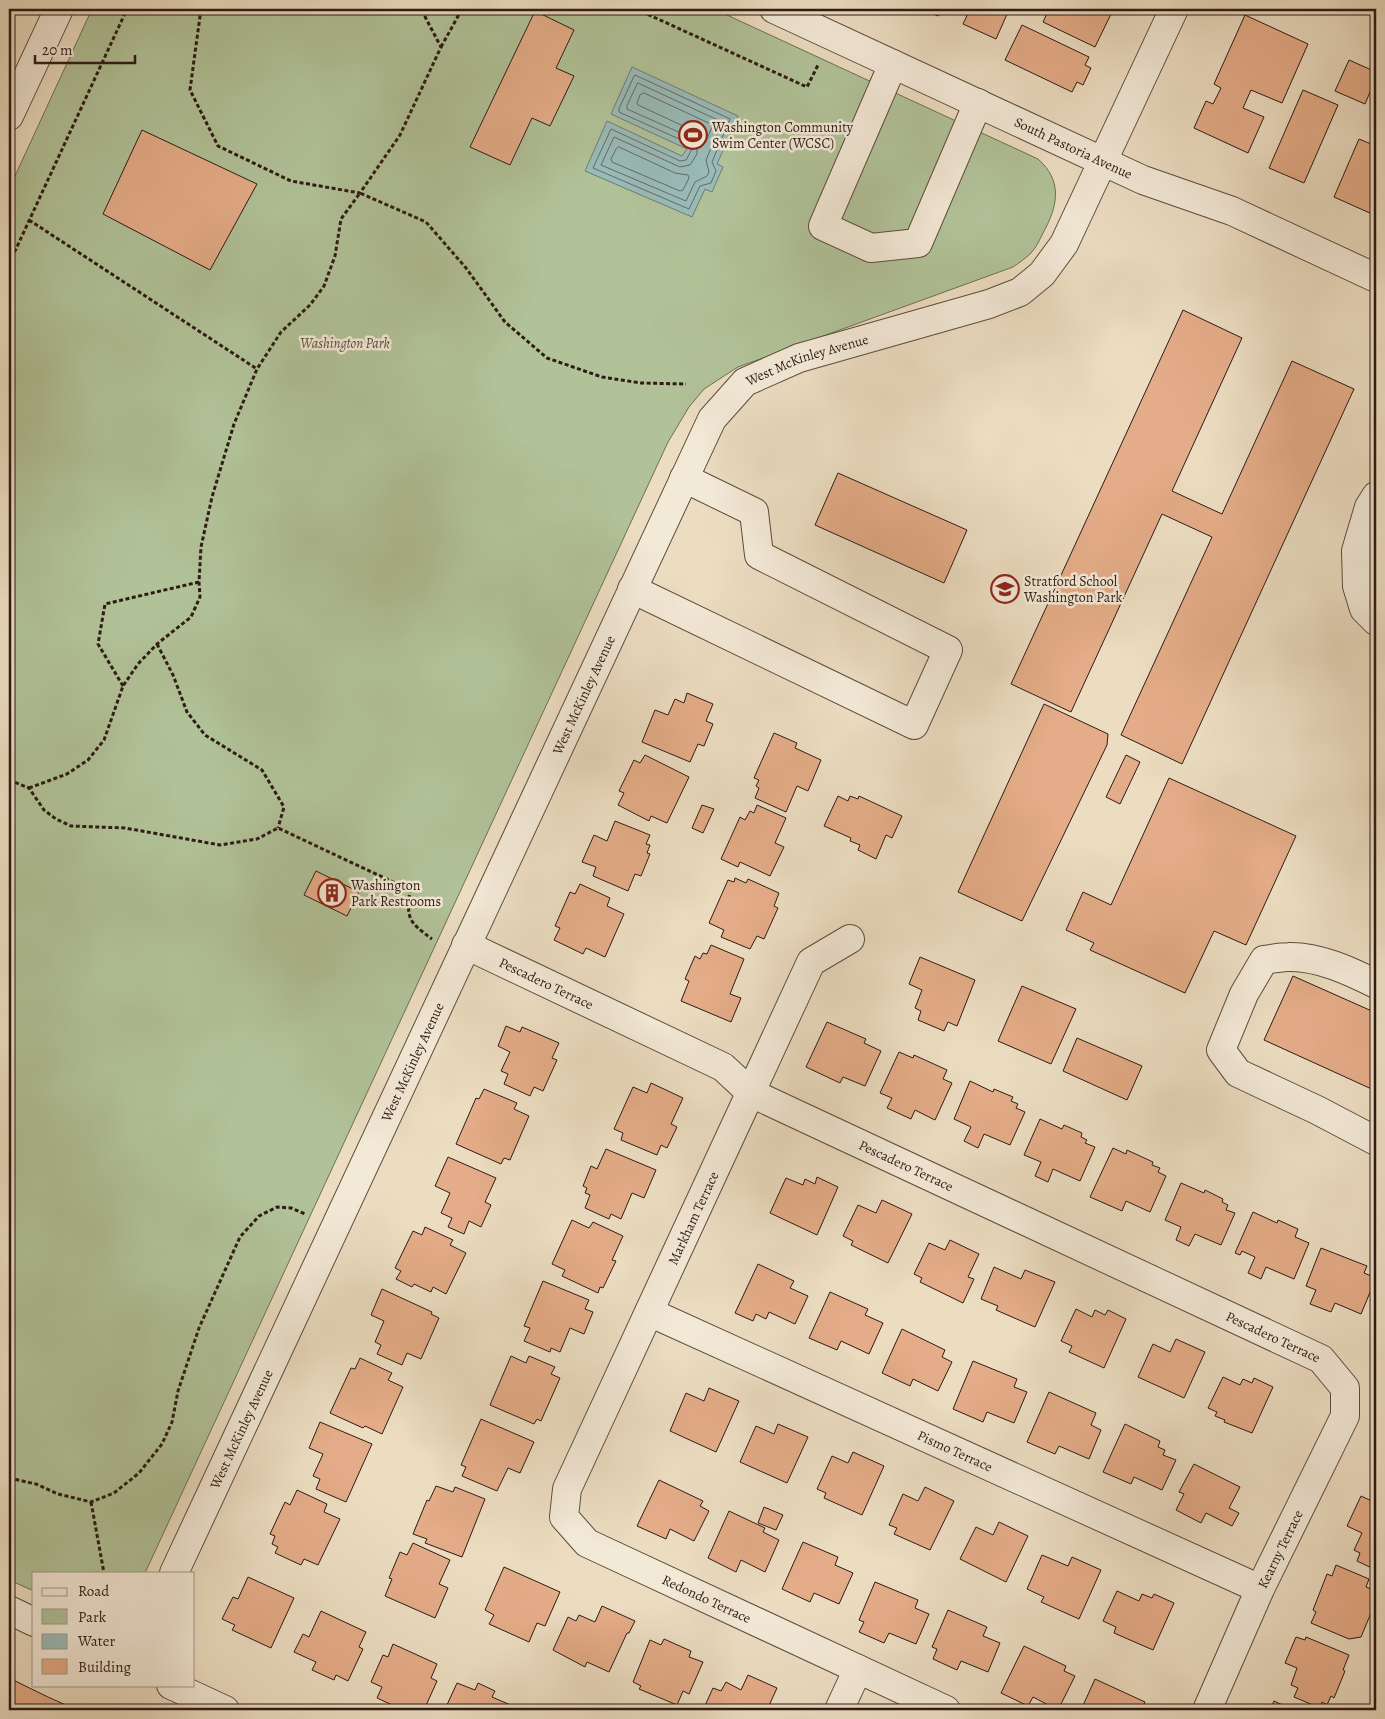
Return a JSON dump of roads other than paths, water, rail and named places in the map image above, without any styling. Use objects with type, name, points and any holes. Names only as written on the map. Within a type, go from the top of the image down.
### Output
[{"type":"street","points":[[9,116],[58,9]]},
{"type":"street","name":"South Pastoria Avenue","points":[[774,9],[1143,180],[1232,211],[1376,278]]},
{"type":"street","name":"West McKinley Avenue","points":[[174,1572],[712,419],[745,382],[799,358],[989,304],[1020,292],[1042,274],[1064,244],[1174,9]]},
{"type":"street","points":[[893,64],[823,226],[871,248],[918,243],[978,103]]},
{"type":"street","points":[[632,589],[914,725],[920,713],[948,650],[758,555],[754,512],[684,478]]},
{"type":"street","points":[[1376,496],[1369,507],[1356,551],[1357,586],[1364,609],[1376,621]]},
{"type":"street","name":"Markham Terrace","points":[[564,1517],[567,1489],[811,962],[850,939]]},
{"type":"street","name":"Pescadero Terrace","points":[[466,945],[723,1066],[751,1092],[1321,1359],[1345,1388]]},
{"type":"street","points":[[1376,984],[1326,963],[1289,957],[1264,960],[1244,994],[1221,1050],[1238,1073],[1317,1110],[1376,1141]]},
{"type":"street","name":"Pismo Terrace","points":[[649,1312],[1260,1589]]},
{"type":"street","name":"Kearny Terrace","points":[[1207,1710],[1260,1589],[1345,1416],[1345,1388]]},
{"type":"street","name":"Redondo Terrace","points":[[564,1517],[587,1543],[946,1710]]},
{"type":"street","points":[[9,1610],[32,1621]]},
{"type":"street","points":[[839,1710],[858,1669]]},
{"type":"street","points":[[182,1697],[226,1710]]},
{"type":"water","name":"Washington Community Swim Center (WCSC)","points":[[632,67],[738,116],[717,164],[723,167],[712,192],[705,189],[692,217],[585,171],[607,121],[682,156],[687,149],[611,114]]},
{"type":"place","name":"Washington Community Swim Center (WCSC)","points":[[693,135]]},
{"type":"place","name":"Stratford School Washington Park","points":[[1005,589]]},
{"type":"place","name":"Washington Park Restrooms","points":[[332,893]]},
{"type":"park label","name":"Washington Park","points":[[345,343]]}]
